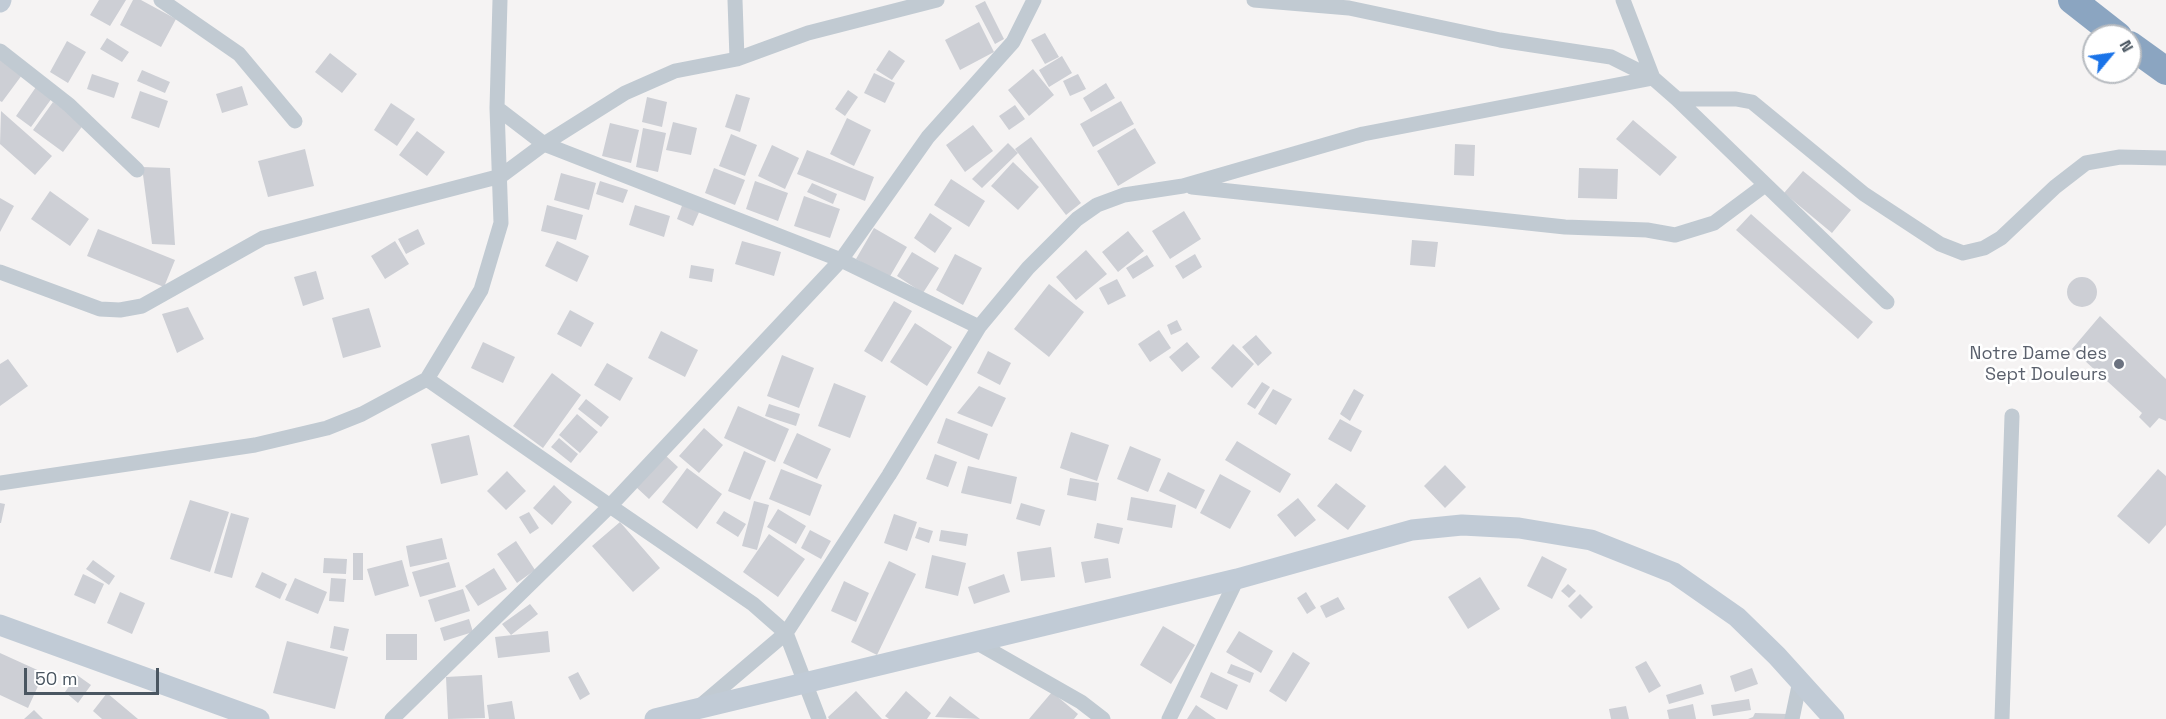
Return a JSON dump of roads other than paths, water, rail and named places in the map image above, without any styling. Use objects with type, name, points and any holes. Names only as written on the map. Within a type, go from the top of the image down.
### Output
[{"type":"highway","points":[[2072,0],[2103,24]]},
{"type":"highway","points":[[2142,54],[2166,71]]},
{"type":"main road","points":[[654,719],[1237,579],[1412,530],[1452,526],[1519,528],[1591,540],[1674,573],[1737,617],[1834,719]]},
{"type":"main road","points":[[0,625],[229,715],[259,719]]},
{"type":"street","points":[[161,0],[239,54],[295,121]]},
{"type":"street","points":[[735,0],[737,59]]},
{"type":"street","points":[[0,272],[100,309],[120,310],[142,306],[263,238],[501,176],[544,144],[625,93],[675,71],[737,59],[808,33],[937,0]]},
{"type":"street","points":[[392,719],[610,506],[841,260],[928,137],[1013,42],[1034,0]]},
{"type":"street","points":[[1254,0],[1349,8],[1500,40],[1603,55],[1653,78],[1887,302]]},
{"type":"street","points":[[1623,0],[1653,78]]},
{"type":"street","points":[[0,483],[255,445],[327,428],[362,414],[427,379],[481,290],[501,223],[497,108],[499,1]]},
{"type":"street","points":[[0,51],[76,111],[137,170]]},
{"type":"street","points":[[697,709],[786,633],[889,475],[979,327],[1028,268],[1077,219],[1097,205],[1124,195],[1183,186],[1363,134],[1653,78]]},
{"type":"street","points":[[1677,99],[1736,99],[1752,102],[1864,194],[1940,244],[1963,253],[1984,248],[2001,238],[2086,163],[2120,157],[2166,158]]},
{"type":"street","points":[[497,108],[544,144],[841,260],[979,327]]},
{"type":"street","points":[[1183,186],[1564,227],[1647,230],[1675,235],[1714,223],[1765,185]]},
{"type":"street","points":[[427,379],[753,604],[786,633],[819,719]]},
{"type":"street","points":[[2002,719],[2012,416]]},
{"type":"street","points":[[1169,719],[1237,579]]},
{"type":"street","points":[[974,641],[1081,702],[1103,719]]},
{"type":"street","points":[[1792,719],[1800,681]]},
{"type":"place","name":"Notre Dame des Sept Douleurs","points":[[2119,364]]}]
